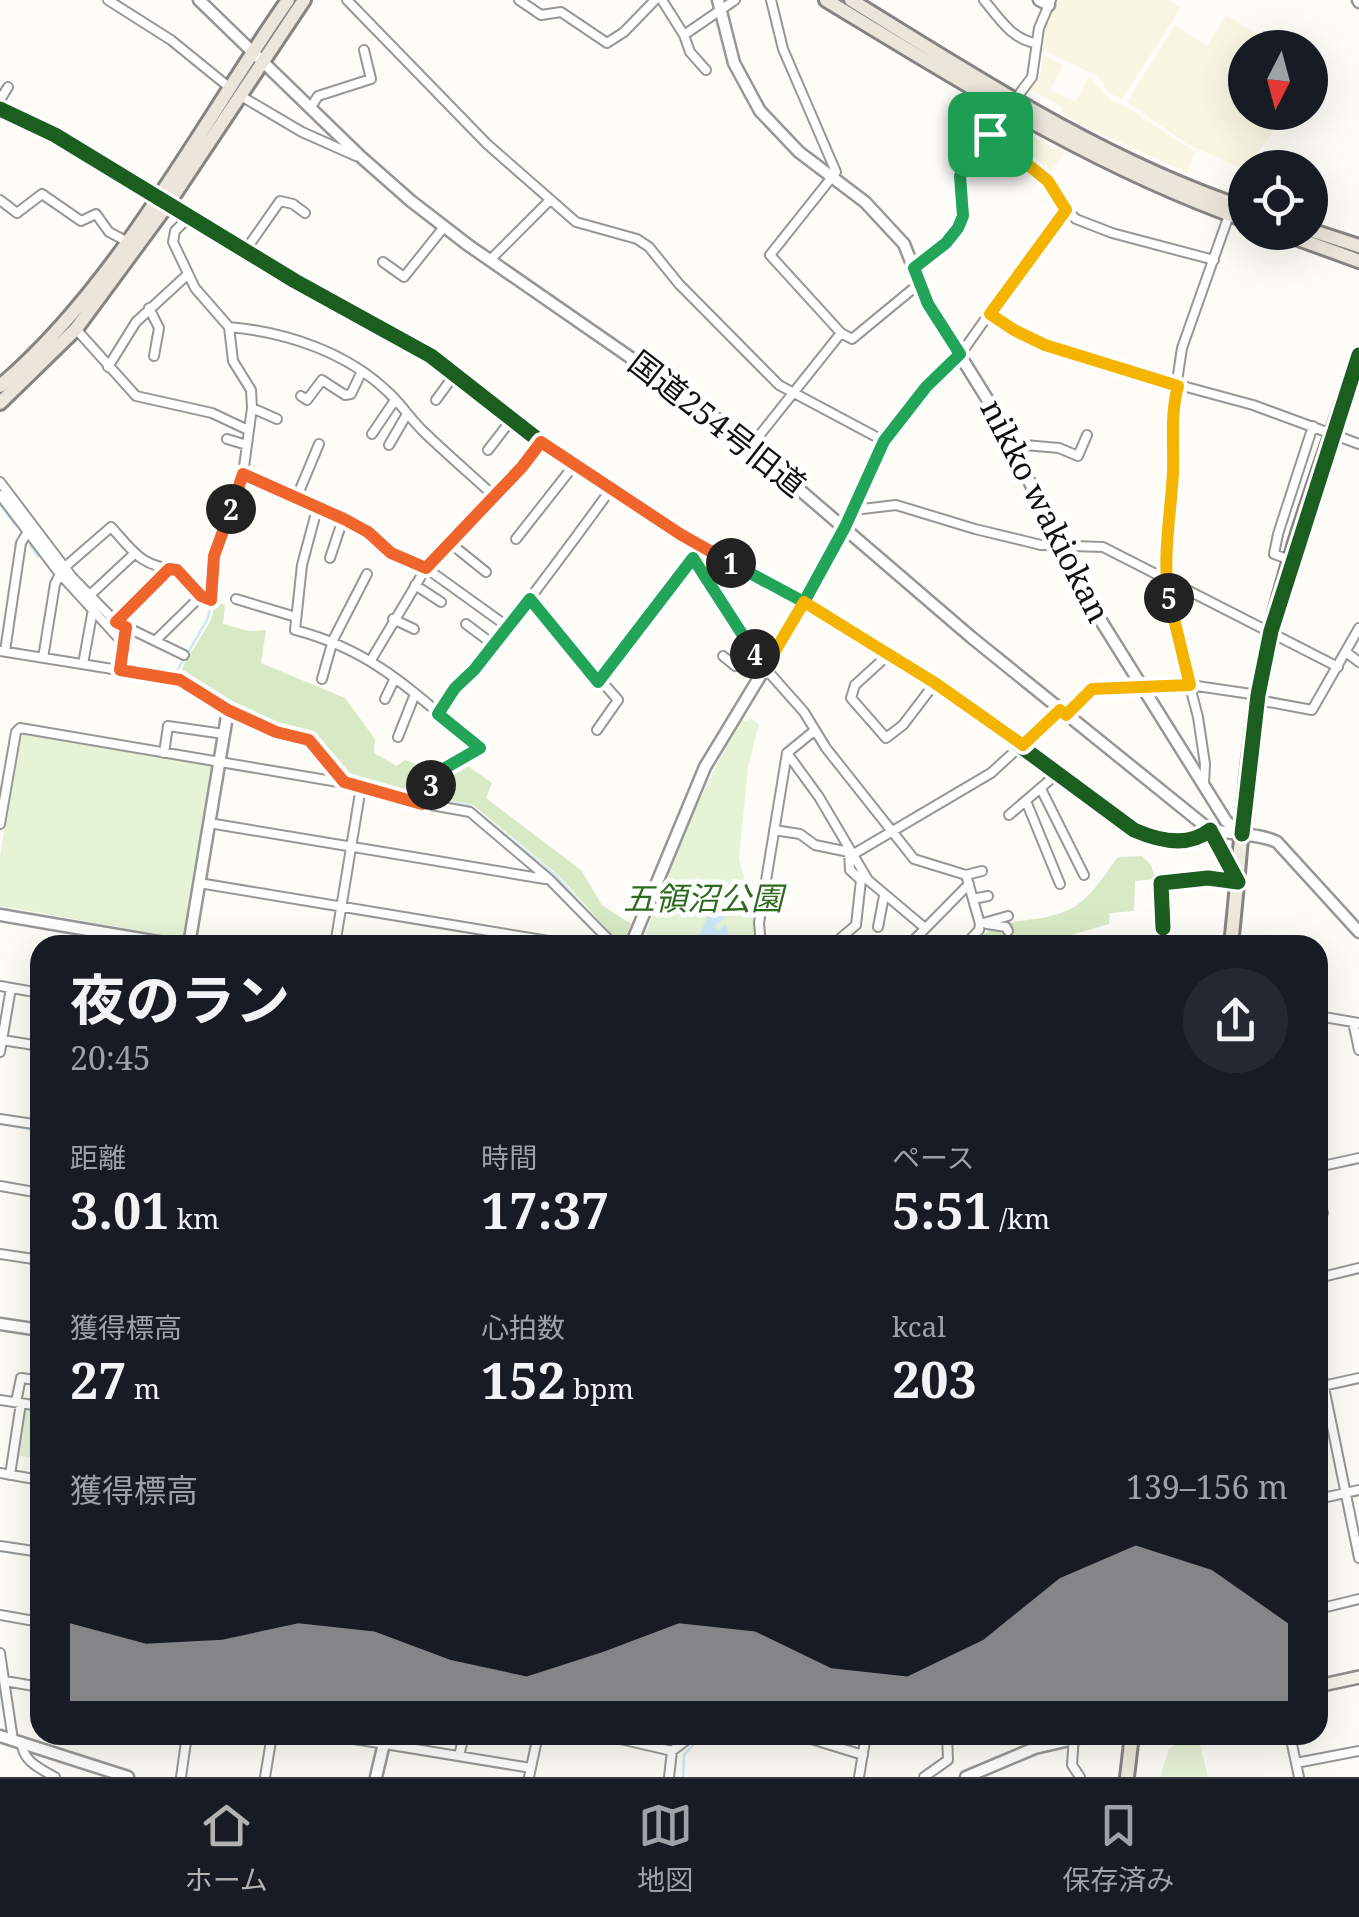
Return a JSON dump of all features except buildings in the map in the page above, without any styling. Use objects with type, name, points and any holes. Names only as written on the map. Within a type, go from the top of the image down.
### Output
[{"type":"highway","points":[[826,0],[1111,164],[1228,214]]},
{"type":"highway","points":[[851,0],[1012,105],[1171,180],[1228,202]]},
{"type":"highway","points":[[0,402],[76,329],[295,3]]},
{"type":"highway","points":[[0,386],[68,318],[162,200]]},
{"type":"highway","points":[[1328,236],[1359,246]]},
{"type":"highway","points":[[1328,250],[1359,261]]},
{"type":"main road","points":[[1232,935],[1258,698],[1271,631],[1359,354]]},
{"type":"main road","points":[[1328,1684],[1359,1677]]},
{"type":"main road","points":[[1127,1777],[1131,1745]]},
{"type":"street","points":[[108,0],[171,40],[236,92],[302,132],[361,157]]},
{"type":"street","name":"国道254号旧道","points":[[199,0],[361,157],[444,227],[666,380],[750,446],[1063,712],[1210,830]]},
{"type":"street","points":[[347,0],[487,144],[576,222],[637,239],[649,247],[679,284],[779,385],[884,441]]},
{"type":"street","points":[[519,0],[546,16],[561,12],[606,43],[658,0],[684,35],[690,52],[706,70]]},
{"type":"street","points":[[532,10],[541,0]]},
{"type":"street","points":[[684,35],[718,5],[734,0]]},
{"type":"street","points":[[771,0],[783,49],[836,172],[770,255],[841,333],[852,339],[920,283]]},
{"type":"street","points":[[984,0],[1016,35],[1037,43]]},
{"type":"street","points":[[914,268],[946,243],[958,228],[963,216],[960,176],[1035,72],[1046,2]]},
{"type":"street","name":"nikko wakiokan","points":[[718,5],[734,64],[760,111],[789,144],[832,176],[904,244],[938,322],[1012,444],[1088,600],[1226,821],[1242,834]]},
{"type":"street","points":[[311,107],[318,96],[371,78],[364,50]]},
{"type":"street","points":[[0,100],[8,87]]},
{"type":"street","points":[[0,109],[55,136],[245,251],[401,338],[541,442],[696,544],[804,602],[935,683],[1134,830],[1152,838],[1186,841],[1210,830],[1266,836],[1277,842],[1359,932]]},
{"type":"street","points":[[990,134],[1048,181],[1076,219],[1112,233],[1214,260]]},
{"type":"street","points":[[0,200],[17,212],[42,194],[82,221],[96,214],[109,232],[126,241]]},
{"type":"street","points":[[490,260],[550,200]]},
{"type":"street","points":[[245,251],[280,201],[305,213]]},
{"type":"street","points":[[636,935],[704,767],[804,602],[854,510],[884,441],[926,387],[960,354],[1066,210]]},
{"type":"street","points":[[1204,783],[1200,732],[1166,580],[1171,421],[1182,348],[1228,214]]},
{"type":"street","points":[[43,658],[55,584],[63,571],[111,527],[133,555],[177,570],[201,596],[211,600],[214,556],[243,474],[252,390],[233,361],[229,327],[187,275],[172,236],[189,217]]},
{"type":"street","points":[[382,262],[404,277],[444,227]]},
{"type":"street","points":[[108,367],[148,308],[187,275]]},
{"type":"street","points":[[148,308],[158,328],[154,356]]},
{"type":"street","points":[[990,314],[1045,345],[1252,404],[1359,444]]},
{"type":"street","points":[[229,327],[294,340],[362,371],[493,495]]},
{"type":"street","points":[[76,329],[108,367],[145,400],[212,413],[248,430]]},
{"type":"street","points":[[750,446],[841,333]]},
{"type":"street","points":[[301,396],[307,400],[322,380],[344,395],[351,394],[362,371]]},
{"type":"street","points":[[436,400],[454,374]]},
{"type":"street","points":[[372,434],[395,400]]},
{"type":"street","points":[[252,408],[276,419]]},
{"type":"street","points":[[389,445],[407,414]]},
{"type":"street","points":[[488,450],[512,419]]},
{"type":"street","points":[[1292,560],[1274,554],[1312,426]]},
{"type":"street","points":[[1012,444],[1059,448],[1078,456],[1086,435]]},
{"type":"street","points":[[226,439],[247,445]]},
{"type":"street","points":[[371,660],[426,568],[541,442]]},
{"type":"street","points":[[296,499],[318,444]]},
{"type":"street","points":[[516,539],[575,464]]},
{"type":"street","points":[[243,474],[368,532],[391,553],[426,568],[508,627]]},
{"type":"street","points":[[0,482],[92,609],[124,644]]},
{"type":"street","points":[[438,714],[611,489]]},
{"type":"street","points":[[0,496],[27,533],[116,622],[184,656]]},
{"type":"street","points":[[854,510],[896,504],[975,529],[1048,546],[1103,548],[1338,667]]},
{"type":"street","points":[[317,508],[302,565],[295,630],[333,640],[371,660],[480,748],[440,771],[422,804]]},
{"type":"street","points":[[330,558],[344,519]]},
{"type":"street","points":[[27,533],[21,543],[2,651],[180,680],[228,710],[276,732],[309,740],[344,782]]},
{"type":"street","points":[[450,543],[486,572]]},
{"type":"street","points":[[598,682],[693,558],[696,544]]},
{"type":"street","points":[[90,596],[133,555]]},
{"type":"street","points":[[693,558],[765,668],[804,712],[814,731],[914,859],[967,880]]},
{"type":"street","points":[[116,622],[169,569]]},
{"type":"street","points":[[322,680],[333,640],[367,574]]},
{"type":"street","points":[[415,585],[441,602]]},
{"type":"street","points":[[156,640],[201,596]]},
{"type":"street","points":[[236,599],[296,617]]},
{"type":"street","points":[[530,599],[598,682],[618,700],[597,730]]},
{"type":"street","points":[[83,664],[92,609]]},
{"type":"street","points":[[393,619],[414,629]]},
{"type":"street","points":[[466,624],[494,645]]},
{"type":"street","points":[[120,670],[126,627]]},
{"type":"street","points":[[774,830],[800,834],[807,842],[850,853],[990,773],[1092,689],[1190,685],[1312,710],[1359,628]]},
{"type":"street","points":[[729,640],[742,632]]},
{"type":"street","points":[[723,656],[734,666],[753,650]]},
{"type":"street","points":[[1346,652],[1359,662]]},
{"type":"street","points":[[888,655],[855,685],[851,698],[886,738],[902,725],[935,683]]},
{"type":"street","points":[[385,699],[395,678]]},
{"type":"street","points":[[398,737],[415,694]]},
{"type":"street","points":[[191,935],[228,710]]},
{"type":"street","points":[[164,753],[168,726],[224,734]]},
{"type":"street","points":[[0,824],[18,729],[344,782],[422,804],[470,812],[548,879],[604,935]]},
{"type":"street","points":[[760,935],[787,753],[814,731]]},
{"type":"street","points":[[787,753],[819,797],[868,880],[925,928]]},
{"type":"street","points":[[1008,815],[1058,773]]},
{"type":"street","points":[[336,935],[361,786]]},
{"type":"street","points":[[1040,789],[1084,874]]},
{"type":"street","points":[[1026,801],[1060,884]]},
{"type":"street","points":[[209,823],[548,879]]},
{"type":"street","points":[[1210,830],[1238,882]]},
{"type":"street","points":[[845,935],[856,926],[862,887],[861,880],[850,870],[850,853]]},
{"type":"street","points":[[918,935],[967,880],[982,871]]},
{"type":"street","points":[[1164,928],[1161,883],[1208,878],[1238,882]]},
{"type":"street","points":[[967,880],[982,924]]},
{"type":"street","points":[[200,883],[513,935]]},
{"type":"street","points":[[878,926],[884,896]]},
{"type":"street","points":[[972,899],[988,896]]},
{"type":"street","points":[[0,916],[115,935]]},
{"type":"street","points":[[974,935],[982,924],[1008,916]]},
{"type":"street","points":[[982,924],[1006,926],[1008,931]]},
{"type":"street","points":[[0,986],[30,991]]},
{"type":"street","points":[[0,1052],[10,988]]},
{"type":"street","points":[[1328,1018],[1356,1022],[1359,1050]]},
{"type":"street","points":[[2,1040],[30,1044]]},
{"type":"street","points":[[0,1119],[30,1124]]},
{"type":"street","points":[[1328,1165],[1359,1158]]},
{"type":"street","points":[[0,1186],[30,1191]]},
{"type":"street","points":[[0,1254],[30,1258]]},
{"type":"street","points":[[1328,1276],[1359,1268]]},
{"type":"street","points":[[0,1324],[30,1328]]},
{"type":"street","points":[[30,1379],[21,1378],[5,1474],[30,1478]]},
{"type":"street","points":[[1328,1385],[1359,1378]]},
{"type":"street","points":[[0,1400],[30,1405]]},
{"type":"street","points":[[1328,1417],[1359,1558]]},
{"type":"street","points":[[1328,1497],[1359,1490]]},
{"type":"street","points":[[0,1546],[30,1550]]},
{"type":"street","points":[[1328,1607],[1359,1599]]},
{"type":"street","points":[[0,1615],[30,1620]]},
{"type":"street","points":[[0,1653],[22,1750],[31,1762],[56,1777]]},
{"type":"street","points":[[5,1681],[30,1685]]},
{"type":"street","points":[[0,1736],[30,1745]]},
{"type":"street","points":[[30,1745],[128,1777]]},
{"type":"street","points":[[180,1777],[185,1745]]},
{"type":"street","points":[[265,1777],[270,1745]]},
{"type":"street","points":[[376,1777],[384,1745]]},
{"type":"street","points":[[408,1745],[530,1773],[536,1745]]},
{"type":"street","points":[[460,1756],[462,1745]]},
{"type":"street","points":[[646,1745],[672,1751]]},
{"type":"street","points":[[669,1777],[672,1751],[680,1745]]},
{"type":"street","points":[[830,1745],[863,1755]]},
{"type":"street","points":[[859,1777],[864,1745]]},
{"type":"street","points":[[924,1777],[948,1760],[948,1745]]},
{"type":"street","points":[[966,1777],[1046,1745]]},
{"type":"street","points":[[1073,1745],[1072,1765],[1080,1777]]},
{"type":"street","points":[[1292,1745],[1299,1777]]},
{"type":"street","points":[[1296,1764],[1359,1750]]},
{"type":"shaded area","points":[[1057,0],[1168,0],[1181,8],[1122,99],[1109,93],[1098,76],[1043,50],[1044,31]]},
{"type":"shaded area","points":[[1226,15],[1250,30],[1228,30],[1228,130],[1274,130],[1260,150],[1228,150],[1228,162],[1187,144],[1127,102],[1175,25],[1207,46]]},
{"type":"shaded area","points":[[1043,55],[1063,65],[1050,90],[1076,102],[1089,76],[1113,102],[1195,152],[1187,172],[1090,129],[1061,112],[1063,107],[1031,90],[1041,73]]},
{"type":"shaded area","points":[[1021,131],[1064,153],[1047,176],[1010,147]]},
{"type":"green space","points":[[216,601],[225,605],[223,624],[249,631],[266,630],[261,663],[345,698],[375,739],[374,753],[397,766],[405,760],[432,770],[419,794],[351,775],[311,731],[272,722],[230,703],[184,673],[182,668],[211,620]]},
{"type":"green space","name":"五領沼公園","points":[[740,718],[746,722],[750,718],[759,724],[748,767],[739,859],[757,935],[645,935],[691,817]]},
{"type":"green space","points":[[20,734],[213,766],[185,935],[164,935],[0,906],[0,855]]},
{"type":"green space","points":[[465,764],[492,783],[486,798],[581,870],[602,905],[631,924],[626,935],[612,935],[558,875],[473,805],[428,796],[449,772]]},
{"type":"green space","points":[[1142,856],[1151,865],[1155,879],[1135,881],[1134,911],[1110,913],[1109,924],[1071,935],[983,935],[1004,924],[1048,917],[1079,904],[1118,857]]},
{"type":"green space","points":[[30,1409],[30,1457],[16,1455],[23,1411]]},
{"type":"green space","points":[[1176,1745],[1200,1745],[1208,1777],[1160,1777],[1169,1749]]},
{"type":"water","points":[[714,883],[721,890],[725,917],[715,926],[718,931],[726,924],[729,935],[699,935],[707,918],[703,888]]},
{"type":"waterway","points":[[0,504],[15,525]]},
{"type":"waterway","points":[[30,545],[38,556]]},
{"type":"waterway","points":[[66,587],[83,605]]},
{"type":"waterway","points":[[187,654],[211,606]]},
{"type":"waterway","points":[[99,622],[119,645],[116,660]]},
{"type":"waterway","points":[[12,648],[20,649]]},
{"type":"waterway","points":[[53,655],[73,658]]},
{"type":"waterway","points":[[175,674],[184,659]]},
{"type":"waterway","points":[[91,661],[101,662]]},
{"type":"waterway","points":[[173,674],[184,676],[228,704],[274,726],[310,733],[350,777],[416,797]]},
{"type":"waterway","points":[[428,798],[470,806],[556,876],[607,933]]},
{"type":"waterway","points":[[0,1124],[30,1129]]},
{"type":"waterway","points":[[0,1551],[30,1556]]},
{"type":"waterway","points":[[0,1689],[5,1720]]},
{"type":"waterway","points":[[683,1777],[684,1755],[693,1745]]},
{"type":"cycle path","points":[[0,109],[55,135],[295,281],[431,356],[541,442],[679,534],[805,602],[935,683],[1134,830],[1173,841],[1192,839],[1210,830],[1238,882],[1208,878],[1161,883],[1163,928]]},
{"type":"cycle path","points":[[1242,834],[1258,695],[1271,631],[1359,355]]},
{"type":"route","points":[[990,134],[960,176],[963,216],[958,228],[946,243],[914,268],[928,304],[960,354],[926,387],[884,441],[845,527],[804,602],[680,534],[541,442],[426,568],[391,553],[368,532],[344,519],[243,474],[214,556],[211,600],[201,596],[177,570],[169,569],[116,622],[126,627],[120,670],[180,680],[228,710],[276,732],[309,740],[344,782],[422,804],[440,771],[480,748],[438,714],[530,599],[598,682],[693,558],[765,668],[804,602],[935,683],[1023,745],[1060,710],[1066,715],[1092,689],[1190,685],[1166,580],[1173,457],[1171,421],[1178,386],[1045,345],[990,314],[1066,210],[1048,181],[990,134]]}]
